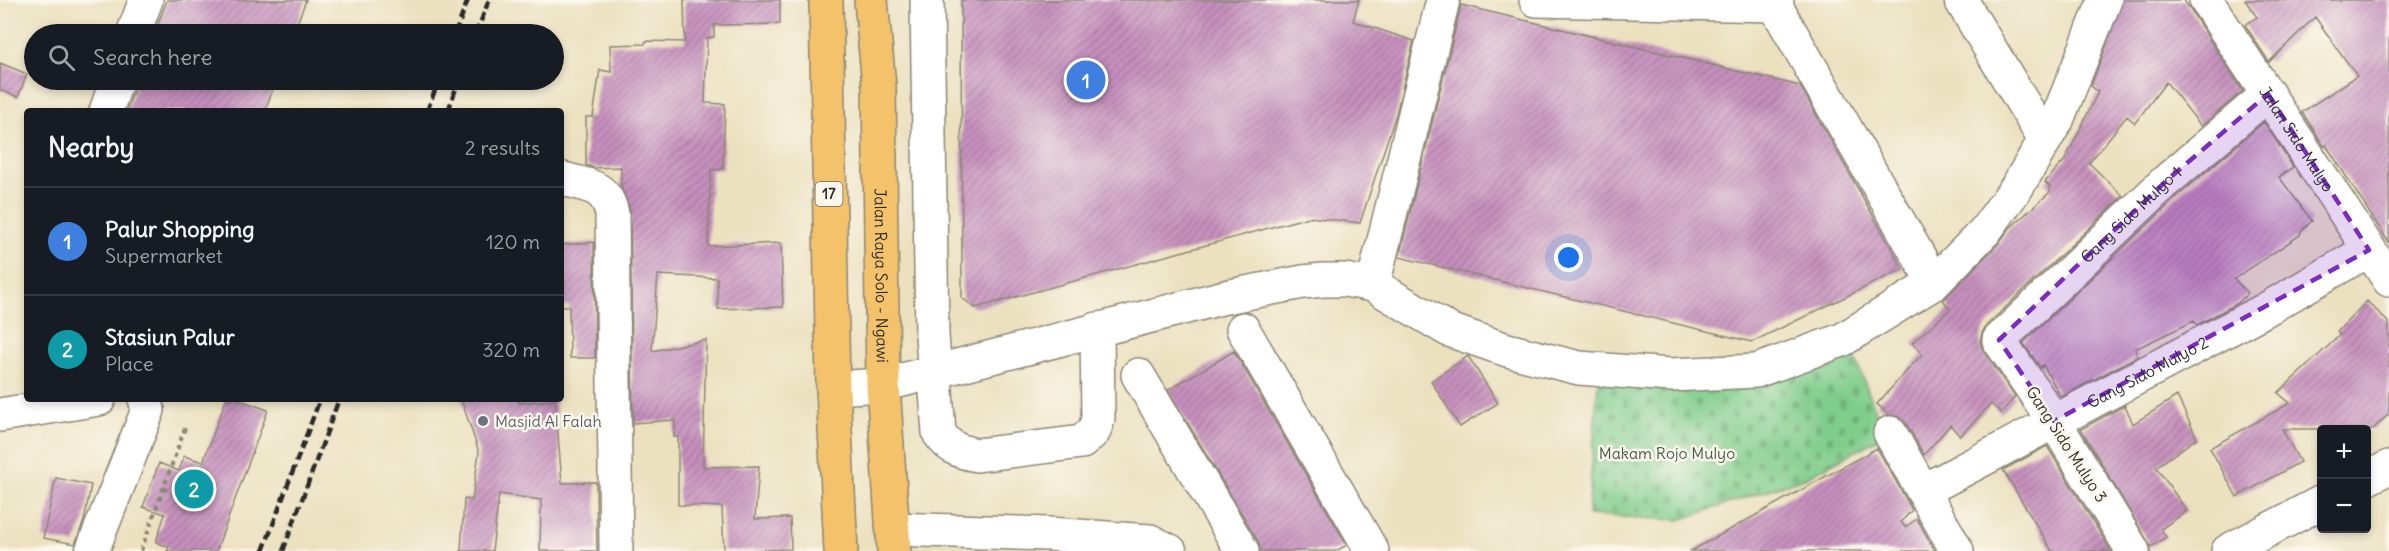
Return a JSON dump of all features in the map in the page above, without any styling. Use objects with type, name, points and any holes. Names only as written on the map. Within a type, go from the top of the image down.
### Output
[{"type":"highway","name":"17","points":[[826,0],[832,388],[841,551]]},
{"type":"highway","name":"Jalan Raya Solo - Ngawi","points":[[871,0],[879,86],[883,385],[894,540]]},
{"type":"street","points":[[138,24],[146,0]]},
{"type":"street","points":[[927,0],[933,373],[939,433],[947,444],[960,452],[977,455],[1082,442],[1094,432],[1098,419],[1097,329]]},
{"type":"street","points":[[1373,285],[1443,0]]},
{"type":"street","points":[[1536,0],[1775,2],[1934,283]]},
{"type":"street","points":[[1961,0],[2045,140]]},
{"type":"street","points":[[832,388],[883,385],[1225,297],[1303,282],[1345,280],[1373,285],[1449,330],[1507,350],[1579,368],[1670,375],[1756,371],[1842,340],[1934,283],[1985,231],[2017,187],[2057,120],[2105,0]]},
{"type":"street","name":"Jalan Sido Mulyo","points":[[2206,0],[2389,280]]},
{"type":"street","points":[[107,108],[113,90]]},
{"type":"street","name":"Gang Sido Mulyo 1","points":[[1999,340],[2166,181],[2268,94]]},
{"type":"street","points":[[564,179],[597,189],[609,202],[612,214],[616,551]]},
{"type":"street","name":"Gang Sido Mulyo 2","points":[[1923,491],[2263,311],[2369,250]]},
{"type":"street","points":[[1244,329],[1372,551]]},
{"type":"street","name":"Gang Sido Mulyo 3","points":[[1999,340],[2054,421],[2133,551]]},
{"type":"street","points":[[1138,375],[1242,551]]},
{"type":"street","points":[[0,415],[80,402]]},
{"type":"street","points":[[93,551],[148,410],[146,402]]},
{"type":"street","points":[[1890,433],[1956,551]]},
{"type":"street","points":[[2371,477],[2389,467]]},
{"type":"street","points":[[2228,551],[2317,505]]},
{"type":"street","points":[[894,540],[1048,534],[1108,544],[1150,542],[1170,551]]},
{"type":"path","points":[[141,551],[186,426]]},
{"type":"path","points":[[164,488],[172,492]]},
{"type":"highlighted area","points":[[2268,94],[2369,250],[2054,421],[1999,340],[2166,181]]},
{"type":"green space","name":"Makam Rojo Mulyo","points":[[1852,350],[1885,435],[1807,477],[1679,520],[1588,515],[1598,384],[1751,388]]},
{"type":"building","points":[[167,0],[306,0],[297,24],[158,24]]},
{"type":"building","points":[[684,0],[780,0],[780,24],[714,25],[714,37],[707,38],[705,103],[725,104],[723,169],[711,170],[708,246],[781,243],[783,307],[718,309],[717,278],[658,275],[652,351],[706,340],[703,467],[759,466],[755,519],[790,518],[791,549],[724,551],[722,507],[678,505],[678,437],[674,437],[675,420],[633,423],[630,209],[621,187],[621,167],[594,168],[586,165],[586,117],[593,117],[600,70],[611,72],[610,45],[645,44],[646,41],[685,42]]},
{"type":"building","points":[[961,0],[1359,0],[1353,21],[1414,41],[1396,114],[1360,223],[1309,217],[975,308],[962,298]]},
{"type":"building","points":[[2123,0],[2184,0],[2243,91],[2201,126],[2166,82],[2135,123],[2127,116],[2089,163],[2123,196],[1986,326],[1982,333],[1980,342],[1983,350],[2015,397],[2001,413],[1991,404],[1960,436],[1950,425],[1924,455],[1906,423],[1899,417],[1889,415],[1877,404],[1922,354],[1912,343],[1950,309],[1943,300],[1998,244],[2010,228],[2049,193],[2051,188],[2045,182],[2065,160],[2098,92],[2091,86]]},
{"type":"building","points":[[2245,0],[2389,0],[2389,243],[2302,112],[2357,76],[2315,17],[2269,62],[2245,25],[2257,17]]},
{"type":"building","points":[[1461,5],[1800,86],[1903,269],[1752,342],[1399,257]]},
{"type":"building","points":[[0,63],[24,73],[24,82],[18,97],[0,90]]},
{"type":"building","points":[[134,90],[272,90],[266,108],[127,108]]},
{"type":"building","points":[[2264,122],[2293,167],[2279,177],[2312,221],[2301,231],[2300,235],[2234,279],[2248,293],[2238,303],[2197,325],[2194,321],[2135,349],[2138,356],[2061,397],[2043,365],[2041,368],[2023,343],[2179,195]]},
{"type":"building","points":[[594,242],[595,358],[570,358],[569,306],[564,306],[564,245]]},
{"type":"building","points":[[2367,301],[2389,323],[2389,414],[2373,429],[2371,425],[2317,425],[2317,429],[2282,429],[2300,462],[2237,497],[2210,448],[2290,403],[2278,393],[2340,335],[2337,332]]},
{"type":"building","points":[[1234,351],[1347,545],[1336,551],[1261,551],[1258,541],[1168,390]]},
{"type":"building","points":[[1468,356],[1498,403],[1460,427],[1431,381]]},
{"type":"building","points":[[2177,396],[2197,438],[2156,467],[2187,511],[2161,529],[2166,537],[2151,547],[2081,429],[2125,405],[2133,424]]},
{"type":"building","points":[[225,402],[245,402],[268,410],[216,551],[167,551],[169,547],[156,542],[165,514],[143,507],[159,463],[179,471],[184,456],[203,462]]},
{"type":"building","points":[[462,402],[555,402],[562,483],[596,482],[597,551],[540,551],[541,500],[499,494],[492,551],[461,551],[464,499],[472,500],[479,452]]},
{"type":"building","points":[[2047,446],[2111,551],[2052,551],[2003,470]]},
{"type":"building","points":[[1877,448],[1912,510],[1901,522],[1905,527],[1917,519],[1935,551],[1691,551]]},
{"type":"building","points":[[56,478],[91,485],[84,521],[75,544],[43,538]]},
{"type":"railway","points":[[459,24],[468,0]]},
{"type":"railway","points":[[480,24],[489,0]]},
{"type":"railway","points":[[428,108],[435,90]]},
{"type":"railway","points":[[449,108],[455,90]]},
{"type":"railway","points":[[263,551],[319,402]]},
{"type":"railway","points":[[283,551],[338,402]]},
{"type":"place","name":"Palur Shopping","points":[[1086,80]]},
{"type":"place","name":"Masjid Al Falah","points":[[483,421]]},
{"type":"place","name":"Stasiun Palur","points":[[194,489]]}]
